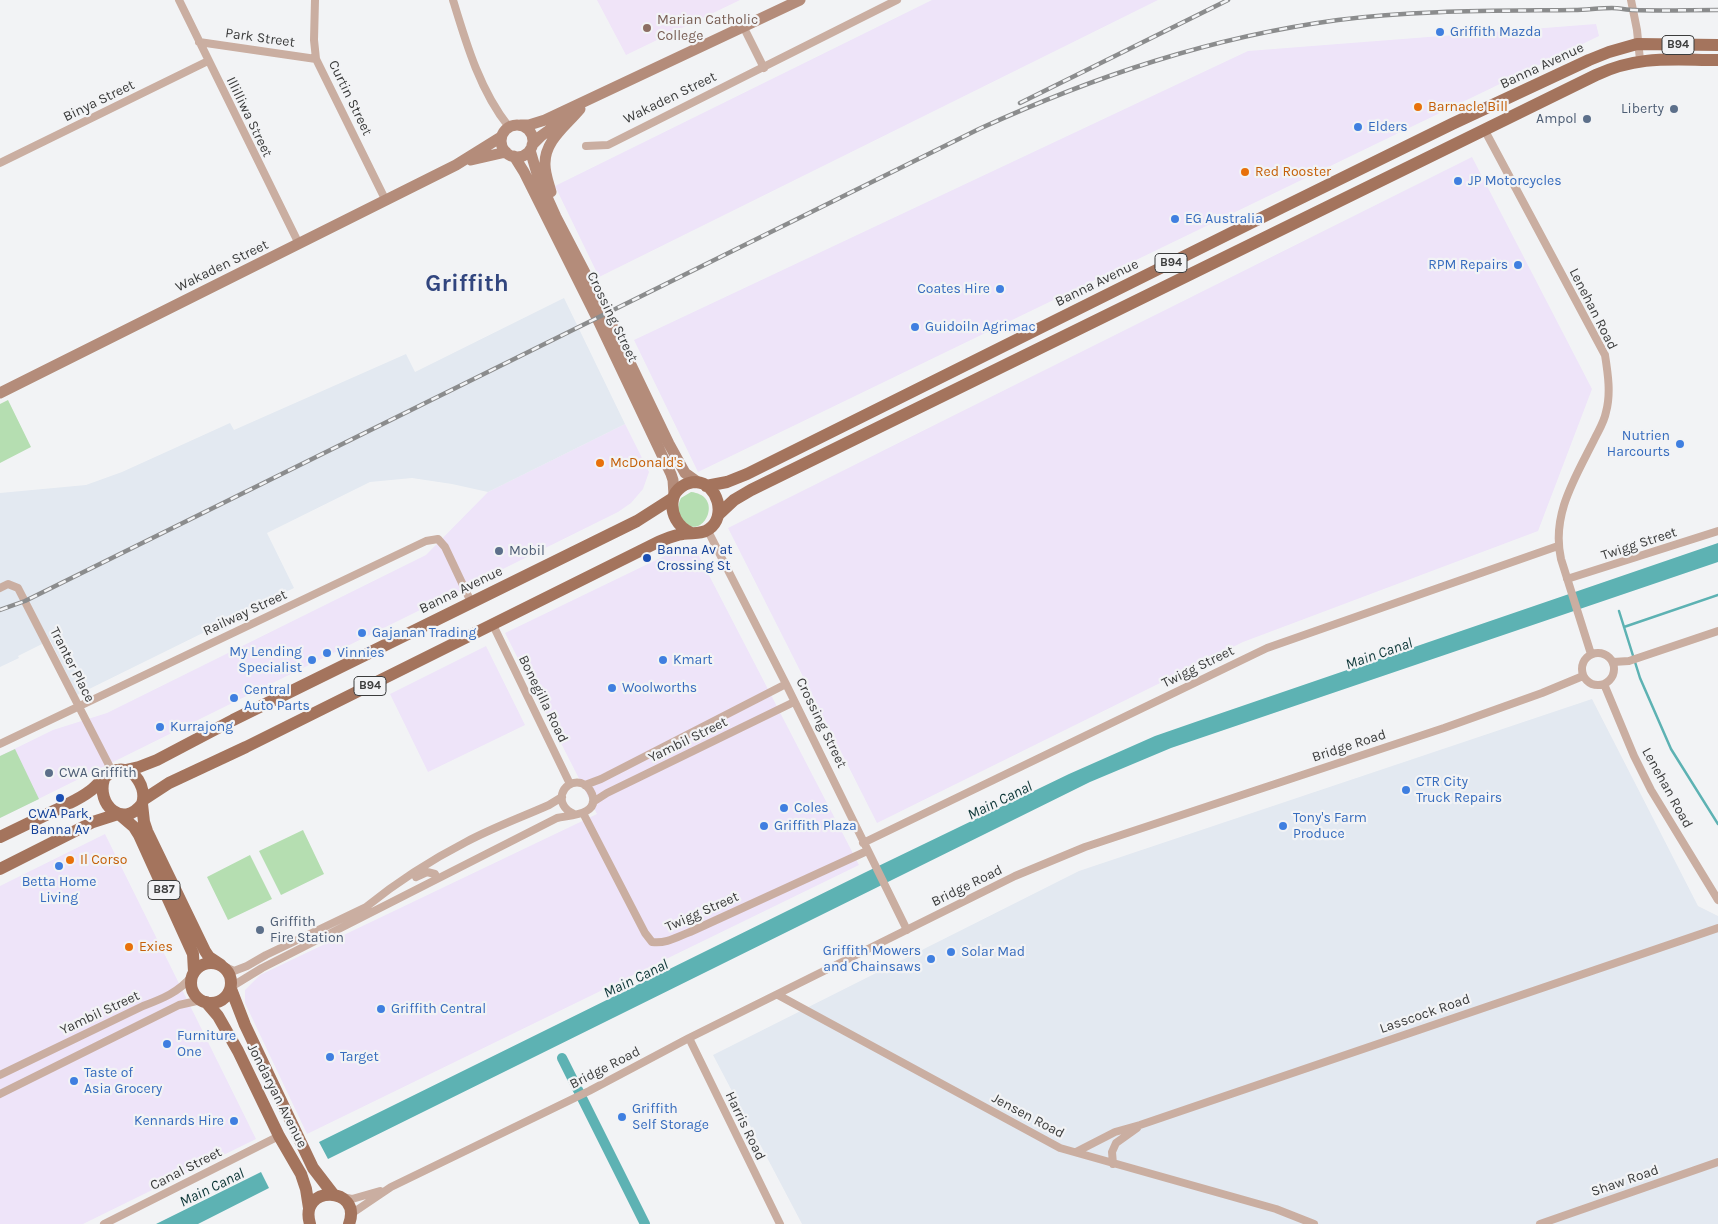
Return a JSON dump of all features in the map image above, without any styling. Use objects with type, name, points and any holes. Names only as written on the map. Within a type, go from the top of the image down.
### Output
[{"type":"main road","points":[[605,93],[553,126],[523,156],[510,154],[501,144],[501,137],[509,127],[529,125],[545,120],[800,0]]},
{"type":"main road","name":"B94","points":[[1638,44],[1718,45]]},
{"type":"main road","name":"Banna Avenue","points":[[703,484],[727,482],[747,474],[1475,113],[1589,60],[1638,44]]},
{"type":"main road","name":"B94","points":[[142,802],[169,784],[658,542],[675,535],[702,533],[708,530],[713,526],[719,514],[734,500],[752,490],[1610,68],[1640,60],[1718,60]]},
{"type":"main road","name":"Crossing Street","points":[[556,217],[545,164],[553,139],[580,109]]},
{"type":"main road","points":[[1475,113],[1484,129]]},
{"type":"main road","points":[[521,125],[530,130],[533,140],[531,148]]},
{"type":"main road","name":"Wakaden Street","points":[[0,393],[386,201],[456,165],[501,137]]},
{"type":"main road","name":"Crossing Street","points":[[531,148],[538,177],[556,217],[606,313],[677,461],[685,473],[703,484]]},
{"type":"main road","name":"Wakaden Street","points":[[456,165],[510,154]]},
{"type":"main road","name":"Crossing Street","points":[[510,154],[524,172],[597,318],[671,474],[673,496]]},
{"type":"main road","name":"B94","points":[[673,496],[686,484],[703,484]]},
{"type":"main road","points":[[703,484],[716,499],[719,514]]},
{"type":"main road","points":[[673,496],[672,507],[677,520],[685,530],[691,533]]},
{"type":"main road","name":"Banna Avenue","points":[[126,770],[158,760],[234,720],[637,521],[650,514],[673,496]]},
{"type":"main road","points":[[0,837],[80,798],[108,775],[126,770]]},
{"type":"main road","name":"B87","points":[[126,770],[140,782],[143,794],[144,822],[147,831],[201,944],[209,957],[223,966],[231,978],[231,988]]},
{"type":"main road","name":"B87","points":[[108,775],[101,791],[102,797],[109,808],[134,827],[139,835],[193,954],[192,990],[203,1001]]},
{"type":"main road","points":[[0,869],[93,822],[119,814],[130,814],[142,802]]},
{"type":"main road","points":[[193,974],[204,964],[213,962],[223,966]]},
{"type":"main road","points":[[203,1001],[214,1003],[223,1000],[231,988]]},
{"type":"main road","name":"Jondaryan Avenue","points":[[231,988],[244,1024],[313,1168],[337,1196]]},
{"type":"main road","name":"Jondaryan Avenue","points":[[203,1001],[218,1016],[238,1051],[279,1136],[301,1174],[309,1208]]},
{"type":"main road","points":[[309,1208],[316,1198],[322,1195],[337,1196]]},
{"type":"main road","name":"B87","points":[[337,1196],[350,1208],[350,1219]]},
{"type":"main road","name":"B87","points":[[309,1208],[310,1224]]},
{"type":"street","name":"Illilliwa Street","points":[[179,0],[299,244]]},
{"type":"street","name":"Curtin Street","points":[[315,0],[314,40],[316,59],[386,201]]},
{"type":"street","points":[[454,0],[478,73],[492,101],[509,127]]},
{"type":"street","name":"Wakaden Street","points":[[586,146],[608,145],[897,0]]},
{"type":"street","points":[[1631,0],[1640,60]]},
{"type":"street","points":[[743,26],[764,68]]},
{"type":"street","name":"Park Street","points":[[199,42],[316,59]]},
{"type":"street","name":"Binya Street","points":[[0,163],[208,61]]},
{"type":"street","name":"Lenehan Road","points":[[1484,129],[1601,348],[1607,365],[1609,390],[1607,410],[1603,423],[1569,488],[1563,502],[1559,522],[1558,546],[1591,654]]},
{"type":"street","name":"Crossing Street","points":[[708,530],[786,684],[906,930]]},
{"type":"street","name":"Twigg Street","points":[[1567,579],[1718,531]]},
{"type":"street","name":"Railway Street","points":[[0,744],[426,541],[438,539],[445,547],[471,602]]},
{"type":"street","name":"Twigg Street","points":[[863,843],[1267,648],[1558,546]]},
{"type":"street","name":"Tranter Place","points":[[0,588],[8,584],[18,588],[78,706],[108,775]]},
{"type":"street","name":"Bonegilla Road","points":[[493,625],[570,784]]},
{"type":"street","points":[[1613,662],[1628,661],[1642,657],[1718,631]]},
{"type":"street","points":[[1601,653],[1613,662],[1613,675],[1604,684],[1592,684],[1583,676],[1582,665],[1584,660],[1591,654],[1601,653]]},
{"type":"street","name":"Bridge Road","points":[[337,1196],[352,1199],[391,1187],[588,1091],[688,1038],[1015,876],[1085,847],[1444,728],[1583,676]]},
{"type":"street","name":"Yambil Street","points":[[585,785],[786,684]]},
{"type":"street","name":"Lenehan Road","points":[[1604,684],[1634,756],[1651,790],[1718,900]]},
{"type":"street","name":"Yambil Street","points":[[593,802],[607,793],[794,702]]},
{"type":"street","points":[[231,988],[262,968],[557,818],[583,813],[591,807],[593,802],[592,792],[580,783],[570,784],[563,792],[562,797],[563,806],[574,814]]},
{"type":"street","points":[[223,966],[234,971],[247,966],[366,907],[426,865],[466,842],[550,805],[562,797]]},
{"type":"street","name":"Twigg Street","points":[[583,813],[645,933],[652,942],[659,943],[667,942],[690,932],[867,851]]},
{"type":"street","points":[[381,895],[427,872],[435,874],[437,878]]},
{"type":"street","name":"Lasscock Road","points":[[1076,1152],[1115,1132],[1140,1126],[1718,928]]},
{"type":"street","name":"Yambil Street","points":[[0,1075],[167,996],[184,985],[193,974]]},
{"type":"street","name":"Jensen Road","points":[[778,995],[1060,1148],[1276,1209],[1314,1224]]},
{"type":"street","name":"Yambil Street","points":[[0,1094],[179,1005],[203,1001]]},
{"type":"street","name":"Harris Road","points":[[688,1038],[780,1224]]},
{"type":"street","points":[[15,1067],[22,1083]]},
{"type":"street","name":"Lasscock Road","points":[[1113,1164],[1112,1152],[1116,1143],[1140,1126]]},
{"type":"street","name":"Canal Street","points":[[104,1224],[279,1136]]},
{"type":"street","name":"Shaw Road","points":[[1540,1224],[1718,1162]]},
{"type":"street","name":"Bridge Road","points":[[350,1219],[391,1187]]},
{"type":"shaded area","name":"Marian Catholic College","points":[[597,0],[740,0],[626,55]]},
{"type":"shaded area","points":[[932,0],[1158,0],[599,277],[555,186]]},
{"type":"shaded area","points":[[1596,24],[1599,36],[698,472],[634,340],[1248,51]]},
{"type":"shaded area","points":[[1472,157],[1592,389],[1538,531],[1243,642],[877,823],[728,528]]},
{"type":"shaded area","points":[[564,298],[625,424],[488,492],[412,478],[370,482],[267,533],[294,588],[77,695],[50,640],[0,667],[0,493],[86,485],[122,472],[230,423],[234,430],[406,354],[415,372]]},
{"type":"shaded area","points":[[625,424],[649,472],[643,489],[631,503],[618,512],[0,818],[0,756],[53,730],[107,713],[426,555],[488,492]]},
{"type":"shaded area","points":[[683,547],[698,554],[859,865],[307,1134],[245,1003],[245,990],[260,975],[597,814],[505,633]]},
{"type":"shaded area","points":[[486,646],[525,725],[428,772],[390,694]]},
{"type":"shaded area","points":[[1592,699],[1698,906],[1718,916],[1718,1224],[802,1224],[713,1055],[1079,871]]},
{"type":"shaded area","points":[[105,834],[256,1139],[83,1224],[0,1224],[0,886]]},
{"type":"green space","points":[[8,400],[31,447],[0,463],[0,404]]},
{"type":"green space","points":[[691,492],[702,495],[708,502],[709,510],[707,518],[702,524],[695,527],[688,525],[678,510],[681,498]]},
{"type":"green space","points":[[15,749],[39,799],[0,818],[0,756]]},
{"type":"green space","points":[[303,830],[324,874],[281,895],[259,851]]},
{"type":"green space","points":[[250,855],[272,899],[228,920],[207,877]]},
{"type":"water","points":[[1718,543],[1718,562],[1171,748],[1090,782],[328,1159],[319,1142],[866,872],[1069,774],[1155,736]]},
{"type":"water","name":"Main Canal","points":[[261,1172],[269,1188],[198,1224],[156,1224]]},
{"type":"waterway","points":[[1624,627],[1718,595]]},
{"type":"waterway","points":[[1619,611],[1640,678],[1671,749],[1718,824]]},
{"type":"waterway","points":[[562,1058],[645,1224]]},
{"type":"railway","points":[[1020,103],[1228,0]]},
{"type":"railway","points":[[0,610],[25,601],[979,129],[1066,92],[1110,76],[1200,48],[1291,27],[1338,20],[1397,14],[1607,8],[1631,10],[1718,10]]},
{"type":"place","name":"Marian Catholic College","points":[[647,28]]},
{"type":"place","name":"Griffith Mazda","points":[[1440,32]]},
{"type":"place","name":"Barnacle Bill","points":[[1418,107]]},
{"type":"place","name":"Liberty","points":[[1674,109]]},
{"type":"place","name":"Ampol","points":[[1587,119]]},
{"type":"place","name":"Elders","points":[[1358,127]]},
{"type":"place","name":"Red Rooster","points":[[1245,172]]},
{"type":"place","name":"JP Motorcycles","points":[[1458,181]]},
{"type":"place","name":"EG Australia","points":[[1175,219]]},
{"type":"place","name":"RPM Repairs","points":[[1518,265]]},
{"type":"place","name":"Coates Hire","points":[[1000,289]]},
{"type":"place","name":"Guidoiln Agrimac","points":[[915,327]]},
{"type":"place","name":"Nutrien Harcourts","points":[[1680,444]]},
{"type":"place","name":"McDonald's","points":[[600,463]]},
{"type":"place","name":"Mobil","points":[[499,551]]},
{"type":"place","name":"Banna Av at Crossing St","points":[[647,558]]},
{"type":"place","name":"Gajanan Trading","points":[[362,633]]},
{"type":"place","name":"Vinnies","points":[[327,653]]},
{"type":"place","name":"My Lending Specialist","points":[[312,660]]},
{"type":"place","name":"Kmart","points":[[663,660]]},
{"type":"place","name":"Woolworths","points":[[612,688]]},
{"type":"place","name":"Central Auto Parts","points":[[234,698]]},
{"type":"place","name":"Kurrajong","points":[[160,727]]},
{"type":"place","name":"CWA Griffith","points":[[49,773]]},
{"type":"place","name":"CTR City Truck Repairs","points":[[1406,790]]},
{"type":"place","name":"CWA Park, Banna Av","points":[[60,798]]},
{"type":"place","name":"Coles","points":[[784,808]]},
{"type":"place","name":"Griffith Plaza","points":[[764,826]]},
{"type":"place","name":"Tony's Farm Produce","points":[[1283,826]]},
{"type":"place","name":"Il Corso","points":[[70,860]]},
{"type":"place","name":"Betta Home Living","points":[[59,866]]},
{"type":"place","name":"Griffith Fire Station","points":[[260,930]]},
{"type":"place","name":"Exies","points":[[129,947]]},
{"type":"place","name":"Solar Mad","points":[[951,952]]},
{"type":"place","name":"Griffith Mowers and Chainsaws","points":[[931,959]]},
{"type":"place","name":"Griffith Central","points":[[381,1009]]},
{"type":"place","name":"Furniture One","points":[[167,1044]]},
{"type":"place","name":"Target","points":[[330,1057]]},
{"type":"place","name":"Taste of Asia Grocery","points":[[74,1081]]},
{"type":"place","name":"Griffith Self Storage","points":[[622,1117]]},
{"type":"place","name":"Kennards Hire","points":[[234,1121]]},
{"type":"district","name":"Griffith","points":[[467,284]]}]
